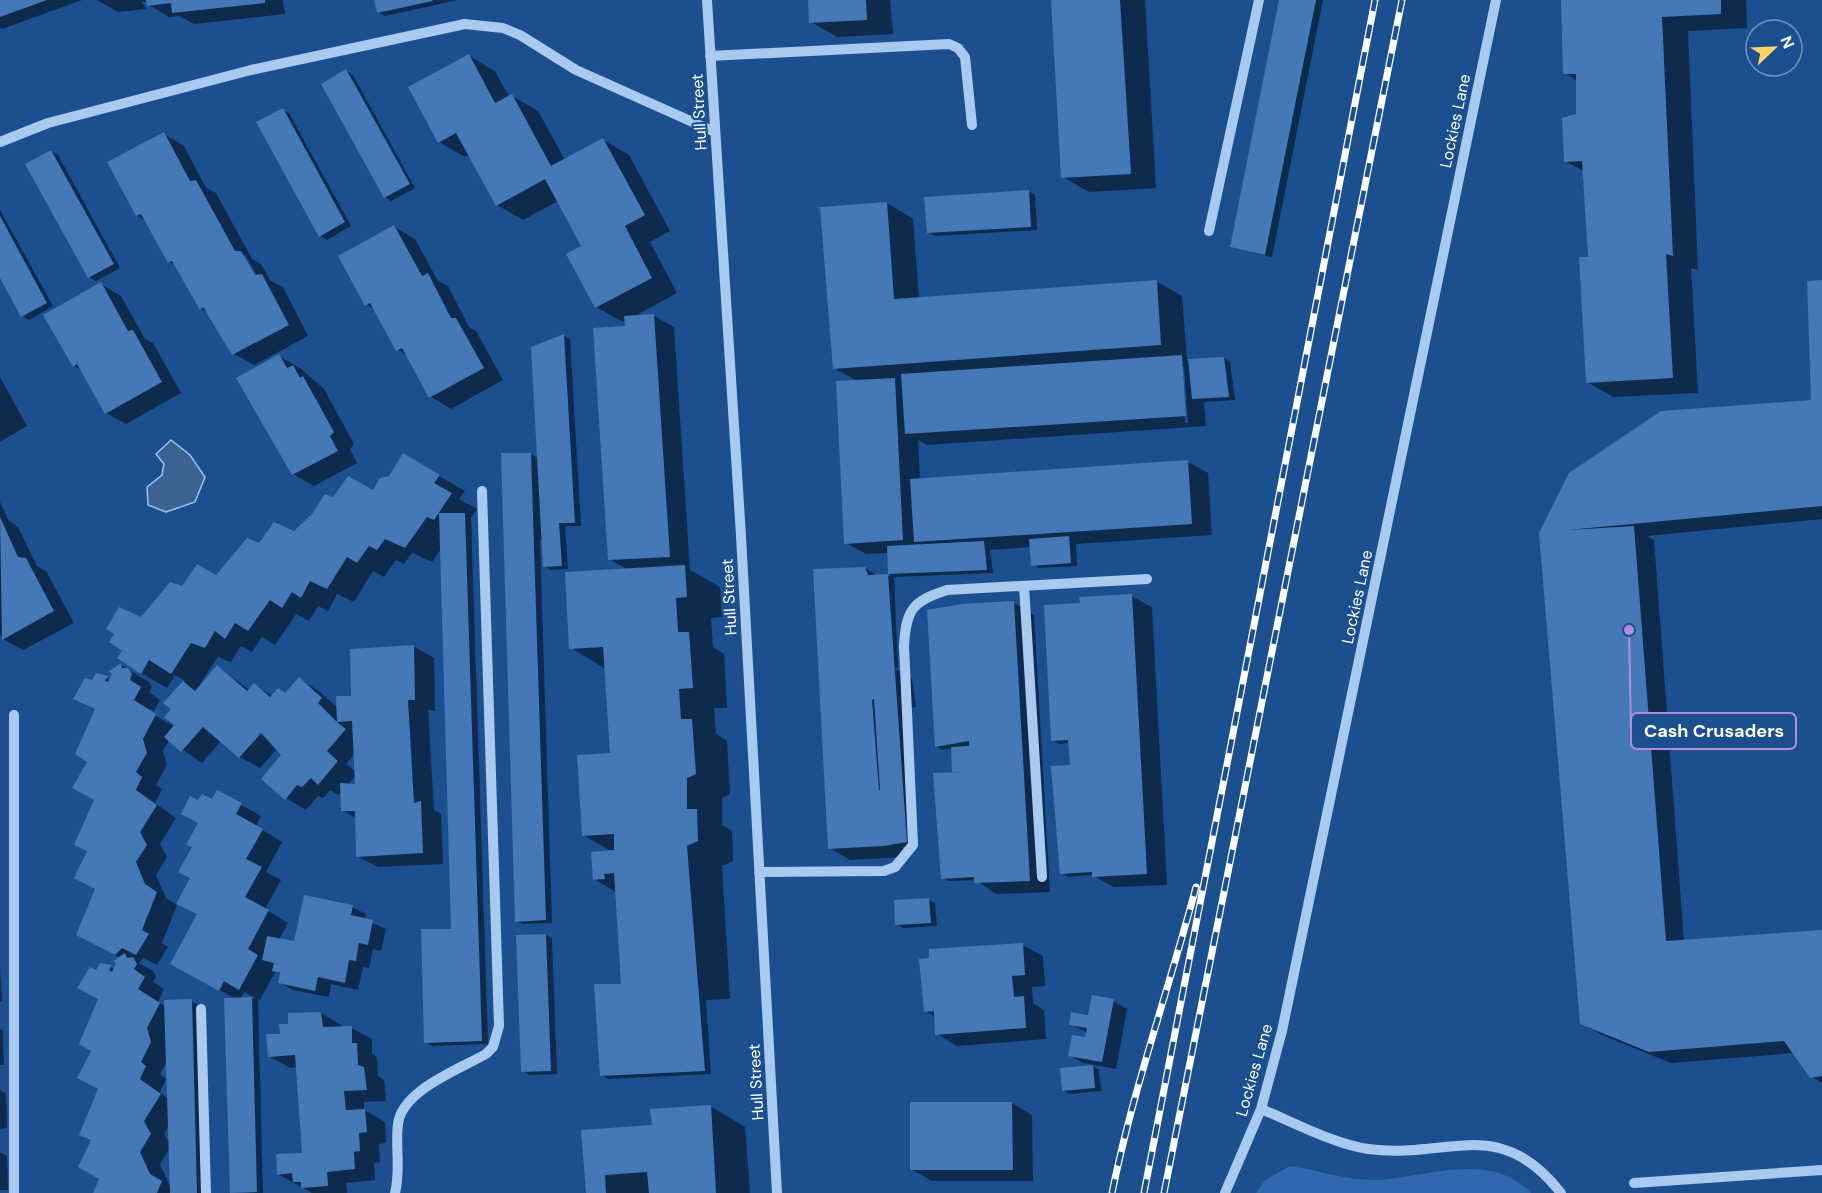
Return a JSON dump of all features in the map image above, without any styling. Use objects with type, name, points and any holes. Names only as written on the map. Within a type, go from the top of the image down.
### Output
[{"type":"street","name":"Hull Street","points":[[707,0],[777,1193]]},
{"type":"street","points":[[1209,231],[1259,0]]},
{"type":"street","name":"Lockies Lane","points":[[1224,1193],[1261,1109],[1282,1031],[1496,0]]},
{"type":"street","points":[[0,142],[48,123],[251,70],[465,24],[503,28],[520,35],[576,70],[715,132]]},
{"type":"street","points":[[711,56],[950,44],[958,48],[965,57],[972,125]]},
{"type":"street","points":[[394,1193],[398,1176],[400,1114],[408,1102],[429,1085],[486,1054],[492,1047],[499,1026],[482,490]]},
{"type":"street","points":[[759,872],[884,871],[895,867],[904,859],[913,845],[904,646],[905,624],[913,606],[927,596],[947,590],[1148,579]]},
{"type":"street","points":[[1024,586],[1042,877]]},
{"type":"street","points":[[14,715],[14,1193]]},
{"type":"street","points":[[201,1009],[206,1193]]},
{"type":"street","points":[[1261,1109],[1364,1149],[1406,1150],[1475,1144],[1511,1151],[1531,1163],[1561,1193]]},
{"type":"street","points":[[1634,1183],[1822,1170]]},
{"type":"shaded area","points":[[171,440],[190,455],[205,477],[195,502],[166,512],[148,505],[147,487],[162,475],[164,464],[156,454]]},
{"type":"shaded area","points":[[1290,1166],[1366,1180],[1457,1169],[1478,1169],[1497,1172],[1515,1180],[1531,1193],[1256,1193],[1265,1180]]},
{"type":"building","points":[[0,0],[47,0],[0,17]]},
{"type":"building","points":[[146,0],[265,0],[265,3],[172,13],[171,3],[147,6]]},
{"type":"building","points":[[374,0],[432,0],[433,1],[377,13]]},
{"type":"building","points":[[808,0],[866,0],[867,20],[809,23]]},
{"type":"building","points":[[1051,0],[1120,0],[1131,174],[1061,178]]},
{"type":"building","points":[[1279,0],[1316,0],[1265,255],[1230,247]]},
{"type":"building","points":[[1561,0],[1721,0],[1721,14],[1662,17],[1673,256],[1666,254],[1673,378],[1586,383],[1579,257],[1588,257],[1582,161],[1564,162],[1562,118],[1576,114],[1576,74],[1563,74]]},
{"type":"building","points":[[469,54],[495,103],[512,94],[551,166],[603,138],[645,215],[625,226],[652,278],[595,308],[566,254],[581,246],[545,179],[496,206],[456,133],[438,143],[408,87]]},
{"type":"building","points":[[346,69],[410,184],[384,198],[321,84]]},
{"type":"building","points":[[283,108],[345,222],[319,237],[256,122]]},
{"type":"building","points":[[164,132],[190,181],[196,180],[235,251],[241,251],[255,275],[262,274],[289,325],[232,355],[203,307],[200,310],[172,261],[168,263],[141,214],[136,216],[107,162]]},
{"type":"building","points":[[51,150],[114,264],[88,278],[25,164]]},
{"type":"building","points":[[1029,190],[1031,227],[927,233],[924,197]]},
{"type":"building","points":[[887,202],[894,299],[1157,280],[1161,345],[833,369],[820,207]]},
{"type":"building","points":[[0,216],[47,303],[21,317],[0,278]]},
{"type":"building","points":[[394,225],[422,276],[428,273],[451,318],[456,318],[484,368],[429,398],[402,348],[396,351],[370,303],[365,306],[338,256]]},
{"type":"building","points":[[1822,280],[1822,506],[1568,530],[1634,526],[1666,941],[1822,930],[1822,1076],[1810,1078],[1784,1041],[1649,1052],[1580,1024],[1539,533],[1569,473],[1661,411],[1811,400],[1807,281]]},
{"type":"building","points":[[101,282],[128,331],[133,330],[162,382],[105,414],[77,364],[73,367],[43,315]]},
{"type":"building","points":[[654,314],[670,557],[608,560],[593,328],[625,326],[624,316]]},
{"type":"building","points":[[564,334],[575,523],[559,523],[562,566],[543,567],[531,347]]},
{"type":"building","points":[[279,354],[287,368],[293,365],[300,378],[303,376],[334,432],[330,436],[338,451],[292,475],[236,378]]},
{"type":"building","points":[[1182,355],[1186,416],[905,434],[901,374]]},
{"type":"building","points":[[1224,357],[1229,397],[1192,399],[1188,359]]},
{"type":"building","points":[[895,378],[903,540],[844,544],[836,381]]},
{"type":"building","points":[[403,453],[440,475],[434,483],[452,493],[434,520],[427,517],[405,548],[385,539],[377,550],[369,546],[357,563],[347,557],[327,589],[310,581],[301,598],[292,592],[282,608],[270,600],[248,631],[235,623],[225,639],[215,631],[205,648],[191,643],[171,674],[149,660],[141,674],[117,658],[122,651],[109,642],[114,634],[106,629],[119,607],[141,617],[170,582],[182,586],[197,564],[216,575],[247,538],[259,543],[274,522],[294,531],[312,514],[325,494],[333,497],[348,476],[373,490],[380,478],[389,476]]},
{"type":"building","points":[[501,453],[531,453],[546,920],[515,922]]},
{"type":"building","points":[[1188,460],[1192,524],[914,542],[910,479]]},
{"type":"building","points":[[439,513],[465,513],[482,1041],[424,1043],[421,929],[451,929]]},
{"type":"building","points":[[0,517],[18,557],[26,558],[54,611],[2,640]]},
{"type":"building","points":[[1069,536],[1071,563],[1031,566],[1029,539]]},
{"type":"building","points":[[984,541],[987,570],[888,574],[887,546]]},
{"type":"building","points":[[685,565],[687,597],[676,598],[678,632],[689,632],[693,688],[679,689],[681,719],[692,719],[696,774],[687,778],[687,809],[697,809],[698,841],[687,846],[705,1071],[600,1076],[594,984],[621,984],[614,873],[604,874],[605,879],[593,880],[591,852],[614,850],[614,834],[582,836],[577,755],[610,753],[603,647],[569,649],[565,572]]},
{"type":"building","points":[[865,567],[868,575],[888,574],[907,842],[884,846],[828,849],[813,569]],"holes":[[[874,699],[880,790],[872,700]]]},
{"type":"building","points":[[1132,594],[1147,874],[1092,877],[1092,872],[1060,874],[1051,766],[1070,765],[1068,740],[1051,741],[1044,605],[1080,603],[1079,597]]},
{"type":"building","points":[[1014,601],[1030,881],[974,883],[974,877],[941,879],[933,773],[961,772],[952,772],[951,747],[969,746],[969,741],[935,747],[927,610],[961,604]]},
{"type":"building","points":[[414,645],[415,700],[408,700],[414,803],[421,801],[423,853],[356,857],[355,811],[341,811],[340,783],[355,784],[352,721],[337,722],[336,696],[351,696],[350,649]]},
{"type":"building","points":[[121,663],[122,668],[128,668],[132,674],[130,680],[141,687],[134,700],[156,714],[143,739],[147,753],[136,772],[142,777],[136,790],[157,805],[140,832],[147,845],[136,862],[145,884],[157,892],[142,930],[149,934],[136,955],[122,948],[115,955],[76,935],[95,889],[74,878],[87,851],[74,845],[94,800],[72,788],[87,762],[75,754],[95,709],[73,699],[85,678],[92,680],[96,673],[108,676],[105,681],[108,682],[112,673],[108,672]]},
{"type":"building","points":[[217,665],[247,691],[254,683],[270,697],[278,688],[285,693],[299,677],[322,698],[318,703],[346,729],[327,751],[338,761],[318,785],[311,778],[302,787],[297,785],[285,800],[261,779],[281,755],[261,733],[239,758],[203,727],[181,752],[164,737],[174,725],[164,717],[171,709],[163,703],[183,681],[195,691]]},
{"type":"building","points":[[217,790],[242,803],[236,814],[263,829],[246,859],[262,867],[245,897],[269,910],[248,949],[258,955],[239,990],[224,981],[219,991],[170,964],[197,914],[176,904],[190,878],[178,872],[192,847],[186,845],[198,823],[181,814],[190,796],[198,800],[202,794],[212,799]]},
{"type":"building","points":[[304,895],[353,905],[351,915],[373,920],[368,945],[359,943],[356,961],[349,960],[345,983],[318,977],[315,991],[278,983],[280,973],[272,971],[274,963],[262,960],[267,936],[294,941]]},
{"type":"building","points":[[929,898],[931,923],[895,925],[894,900]]},
{"type":"building","points":[[546,934],[551,1071],[521,1072],[516,935]]},
{"type":"building","points":[[1023,943],[1025,975],[1012,976],[1014,997],[1024,996],[1026,1028],[935,1035],[934,1011],[924,1012],[919,959],[929,958],[929,949]]},
{"type":"building","points":[[125,953],[127,958],[133,957],[137,964],[134,969],[145,977],[138,989],[160,1003],[147,1028],[151,1042],[141,1062],[146,1066],[140,1079],[161,1094],[144,1121],[151,1134],[140,1152],[150,1174],[162,1181],[157,1193],[93,1193],[99,1179],[78,1167],[91,1140],[79,1135],[98,1089],[77,1078],[91,1051],[79,1044],[98,999],[77,988],[90,967],[96,970],[100,963],[112,965],[109,970],[112,972],[116,963],[113,961]]},
{"type":"building","points":[[1092,995],[1114,999],[1102,1062],[1068,1056],[1072,1035],[1085,1037],[1087,1028],[1069,1025],[1071,1012],[1088,1015]]},
{"type":"building","points":[[252,997],[257,1192],[230,1193],[224,998]]},
{"type":"building","points":[[192,999],[197,1193],[170,1193],[164,1000]]},
{"type":"building","points":[[321,1012],[323,1027],[352,1026],[352,1043],[357,1043],[358,1065],[364,1067],[367,1090],[344,1091],[346,1110],[365,1109],[367,1132],[359,1133],[360,1151],[354,1152],[355,1169],[327,1172],[328,1186],[301,1188],[301,1182],[293,1182],[292,1173],[277,1175],[276,1154],[302,1153],[295,1055],[268,1057],[266,1034],[280,1034],[279,1024],[288,1024],[288,1013]]},
{"type":"building","points":[[1093,1065],[1095,1088],[1062,1091],[1060,1068]]},
{"type":"building","points":[[910,1102],[1012,1102],[1013,1170],[910,1170]]},
{"type":"building","points":[[711,1105],[716,1193],[649,1193],[647,1172],[605,1175],[606,1193],[586,1193],[581,1130],[652,1125],[650,1109]]},
{"type":"railway","points":[[1144,1193],[1375,0]]},
{"type":"railway","points":[[1164,1193],[1402,0]]},
{"type":"railway","points":[[1112,1193],[1141,1077],[1196,887]]},
{"type":"place","name":"Cash Crusaders","points":[[1629,630]]}]
